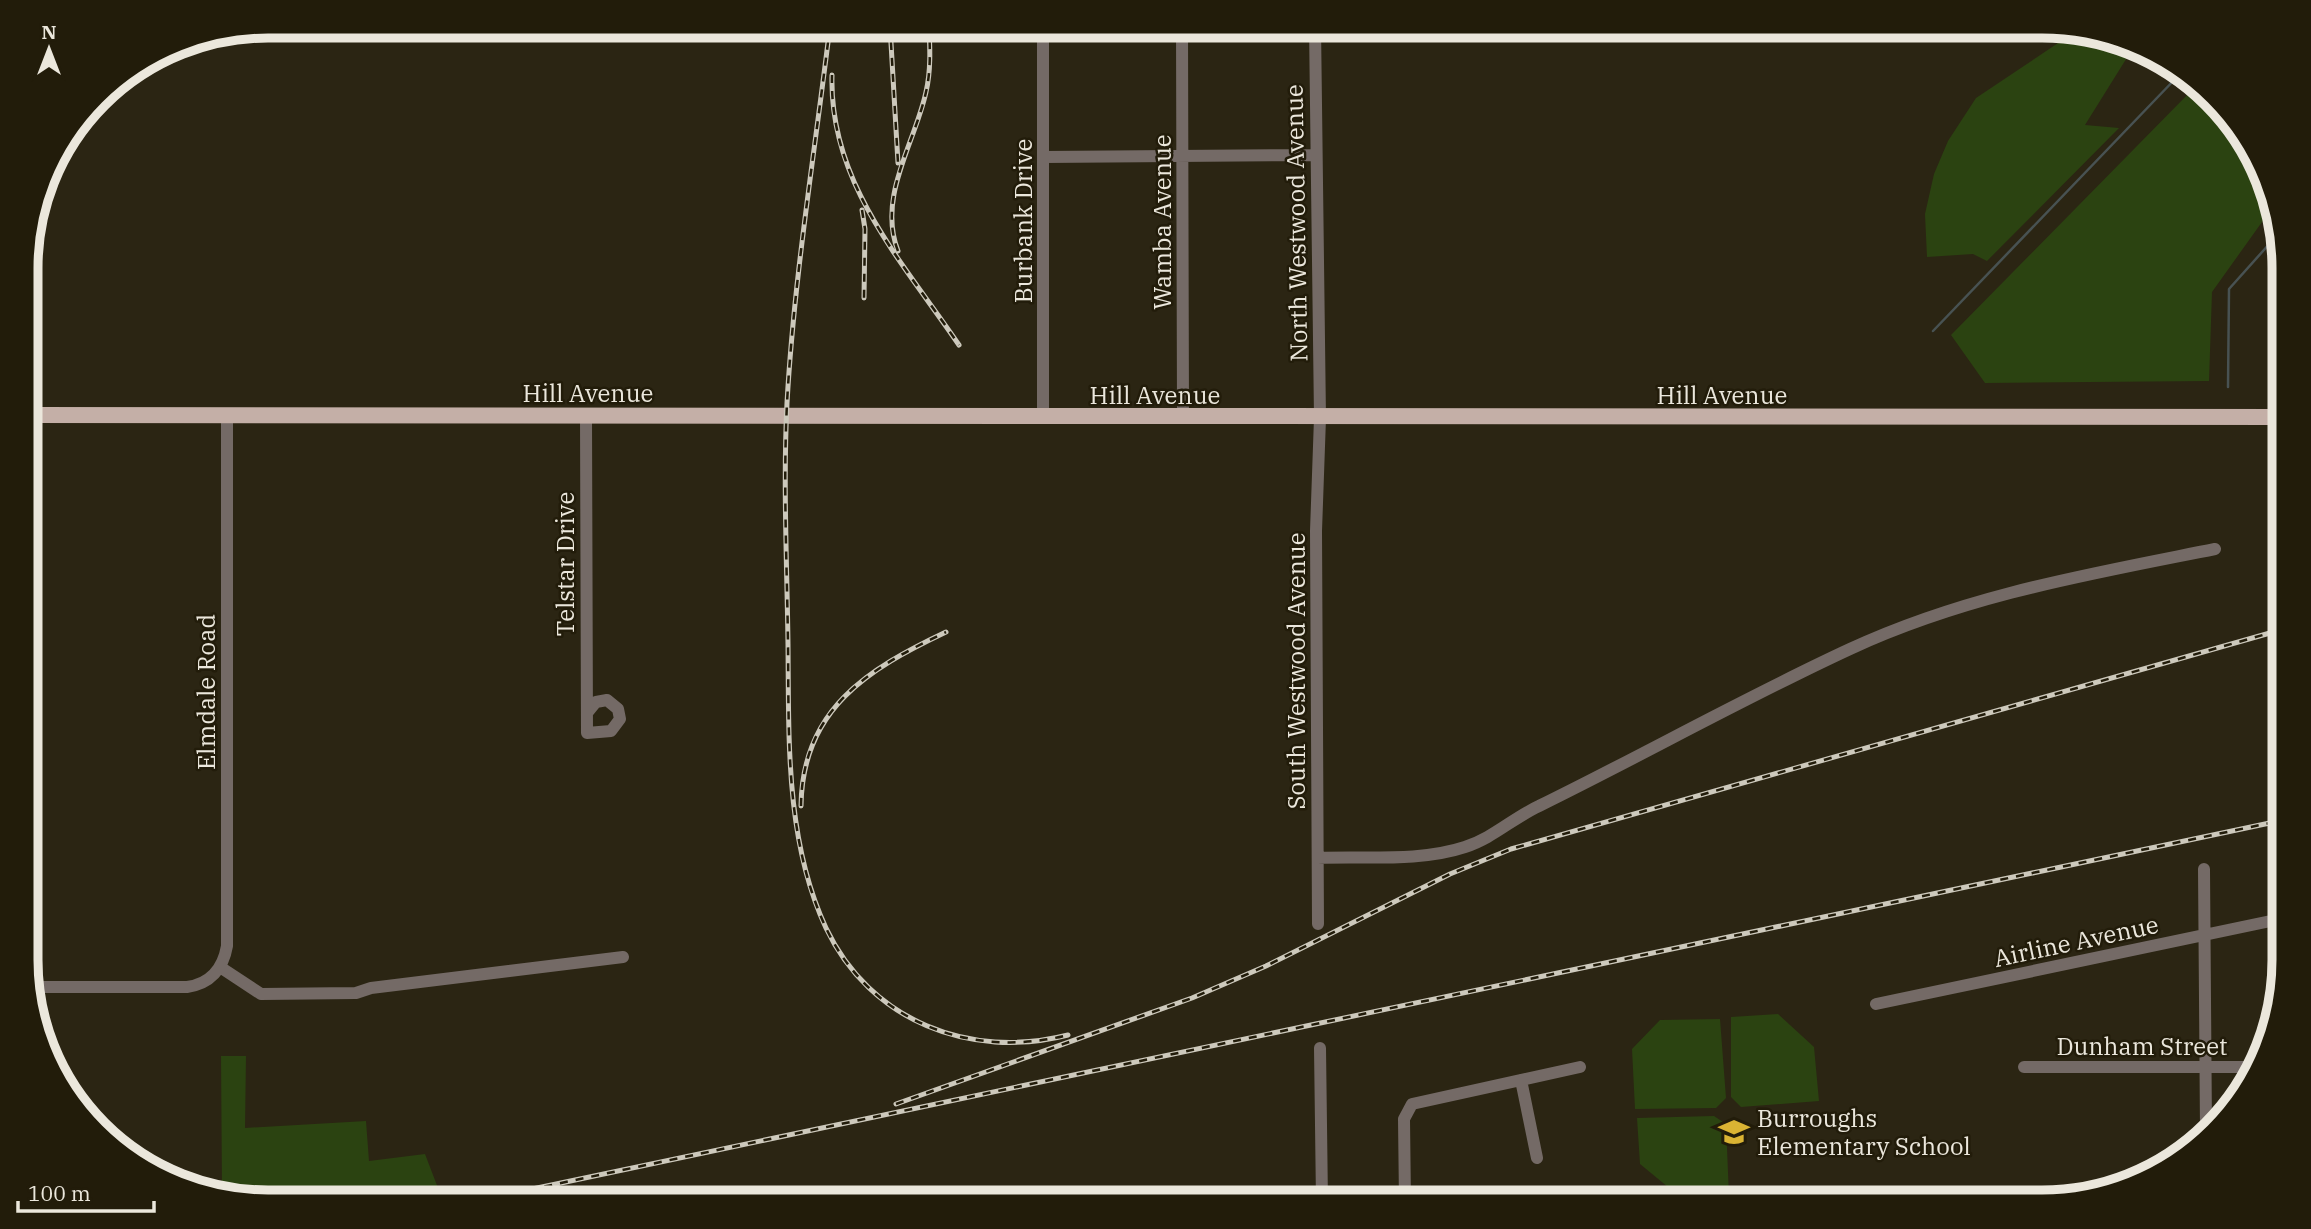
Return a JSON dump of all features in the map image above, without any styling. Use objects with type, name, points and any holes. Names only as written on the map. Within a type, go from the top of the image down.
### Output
[{"type":"main road","name":"Hill Avenue","points":[[39,415],[2272,417]]},
{"type":"street","name":"Burbank Drive","points":[[1043,38],[1044,417]]},
{"type":"street","name":"Wamba Avenue","points":[[1182,38],[1182,418]]},
{"type":"street","name":"North Westwood Avenue","points":[[1315,38],[1320,418]]},
{"type":"street","points":[[1044,157],[1315,155]]},
{"type":"street","name":"Elmdale Road","points":[[220,967],[227,946],[226,415]]},
{"type":"street","name":"Telstar Drive","points":[[586,416],[587,713]]},
{"type":"street","name":"South Westwood Avenue","points":[[1318,924],[1316,531],[1320,418]]},
{"type":"street","points":[[1318,858],[1430,854],[1464,847],[1501,831],[1534,808],[1636,759],[1713,715],[1864,643],[1966,603],[2215,549]]},
{"type":"street","points":[[2204,869],[2206,1121]]},
{"type":"street","name":"Airline Avenue","points":[[1876,1004],[2272,921]]},
{"type":"street","points":[[40,986],[187,987],[209,979],[220,967],[261,994],[344,993],[624,957]]},
{"type":"street","points":[[1320,1048],[1322,1190]]},
{"type":"street","points":[[1405,1190],[1404,1119],[1409,1108],[1422,1100],[1580,1067]]},
{"type":"street","name":"Dunham Street","points":[[2024,1068],[2246,1067]]},
{"type":"street","points":[[1521,1080],[1537,1158]]},
{"type":"green space","points":[[2063,39],[2087,43],[2128,56],[2085,125],[2119,128],[1987,261],[1973,254],[1927,257],[1925,214],[1934,174],[1948,141],[1976,98]]},
{"type":"green space","points":[[2190,92],[2215,117],[2234,141],[2255,181],[2266,216],[2212,292],[2209,381],[1985,383],[1951,335]]},
{"type":"green space","points":[[1778,1014],[1814,1047],[1819,1101],[1741,1107],[1731,1097],[1731,1017]]},
{"type":"green space","points":[[1720,1019],[1726,1098],[1716,1108],[1635,1109],[1632,1049],[1660,1020]]},
{"type":"green space","points":[[221,1056],[246,1056],[245,1128],[366,1121],[369,1161],[425,1154],[438,1188],[269,1190],[222,1185]]},
{"type":"green space","points":[[1714,1116],[1726,1124],[1729,1190],[1672,1190],[1640,1164],[1637,1118]]},
{"type":"waterway","points":[[1933,331],[2174,80]]},
{"type":"waterway","points":[[2228,387],[2229,289],[2271,242]]},
{"type":"railway","points":[[828,38],[795,309],[786,433],[790,752],[796,824],[803,860],[826,928],[845,960],[869,987],[896,1009],[927,1026],[960,1037],[995,1042],[1031,1041],[1068,1035]]},
{"type":"railway","points":[[891,38],[898,163]]},
{"type":"railway","points":[[898,251],[892,211],[895,190],[926,92],[929,38]]},
{"type":"railway","points":[[832,75],[834,114],[843,151],[856,186],[893,251],[959,345]]},
{"type":"railway","points":[[862,210],[865,229],[864,298]]},
{"type":"railway","points":[[801,806],[804,772],[813,743],[827,718],[866,678],[917,646],[946,632]]},
{"type":"railway","points":[[896,1104],[1192,998],[1266,966],[1450,874],[1511,849],[2272,632]]},
{"type":"railway","points":[[528,1190],[2272,823]]},
{"type":"place","name":"Burroughs Elementary School","points":[[1734,1132]]}]
